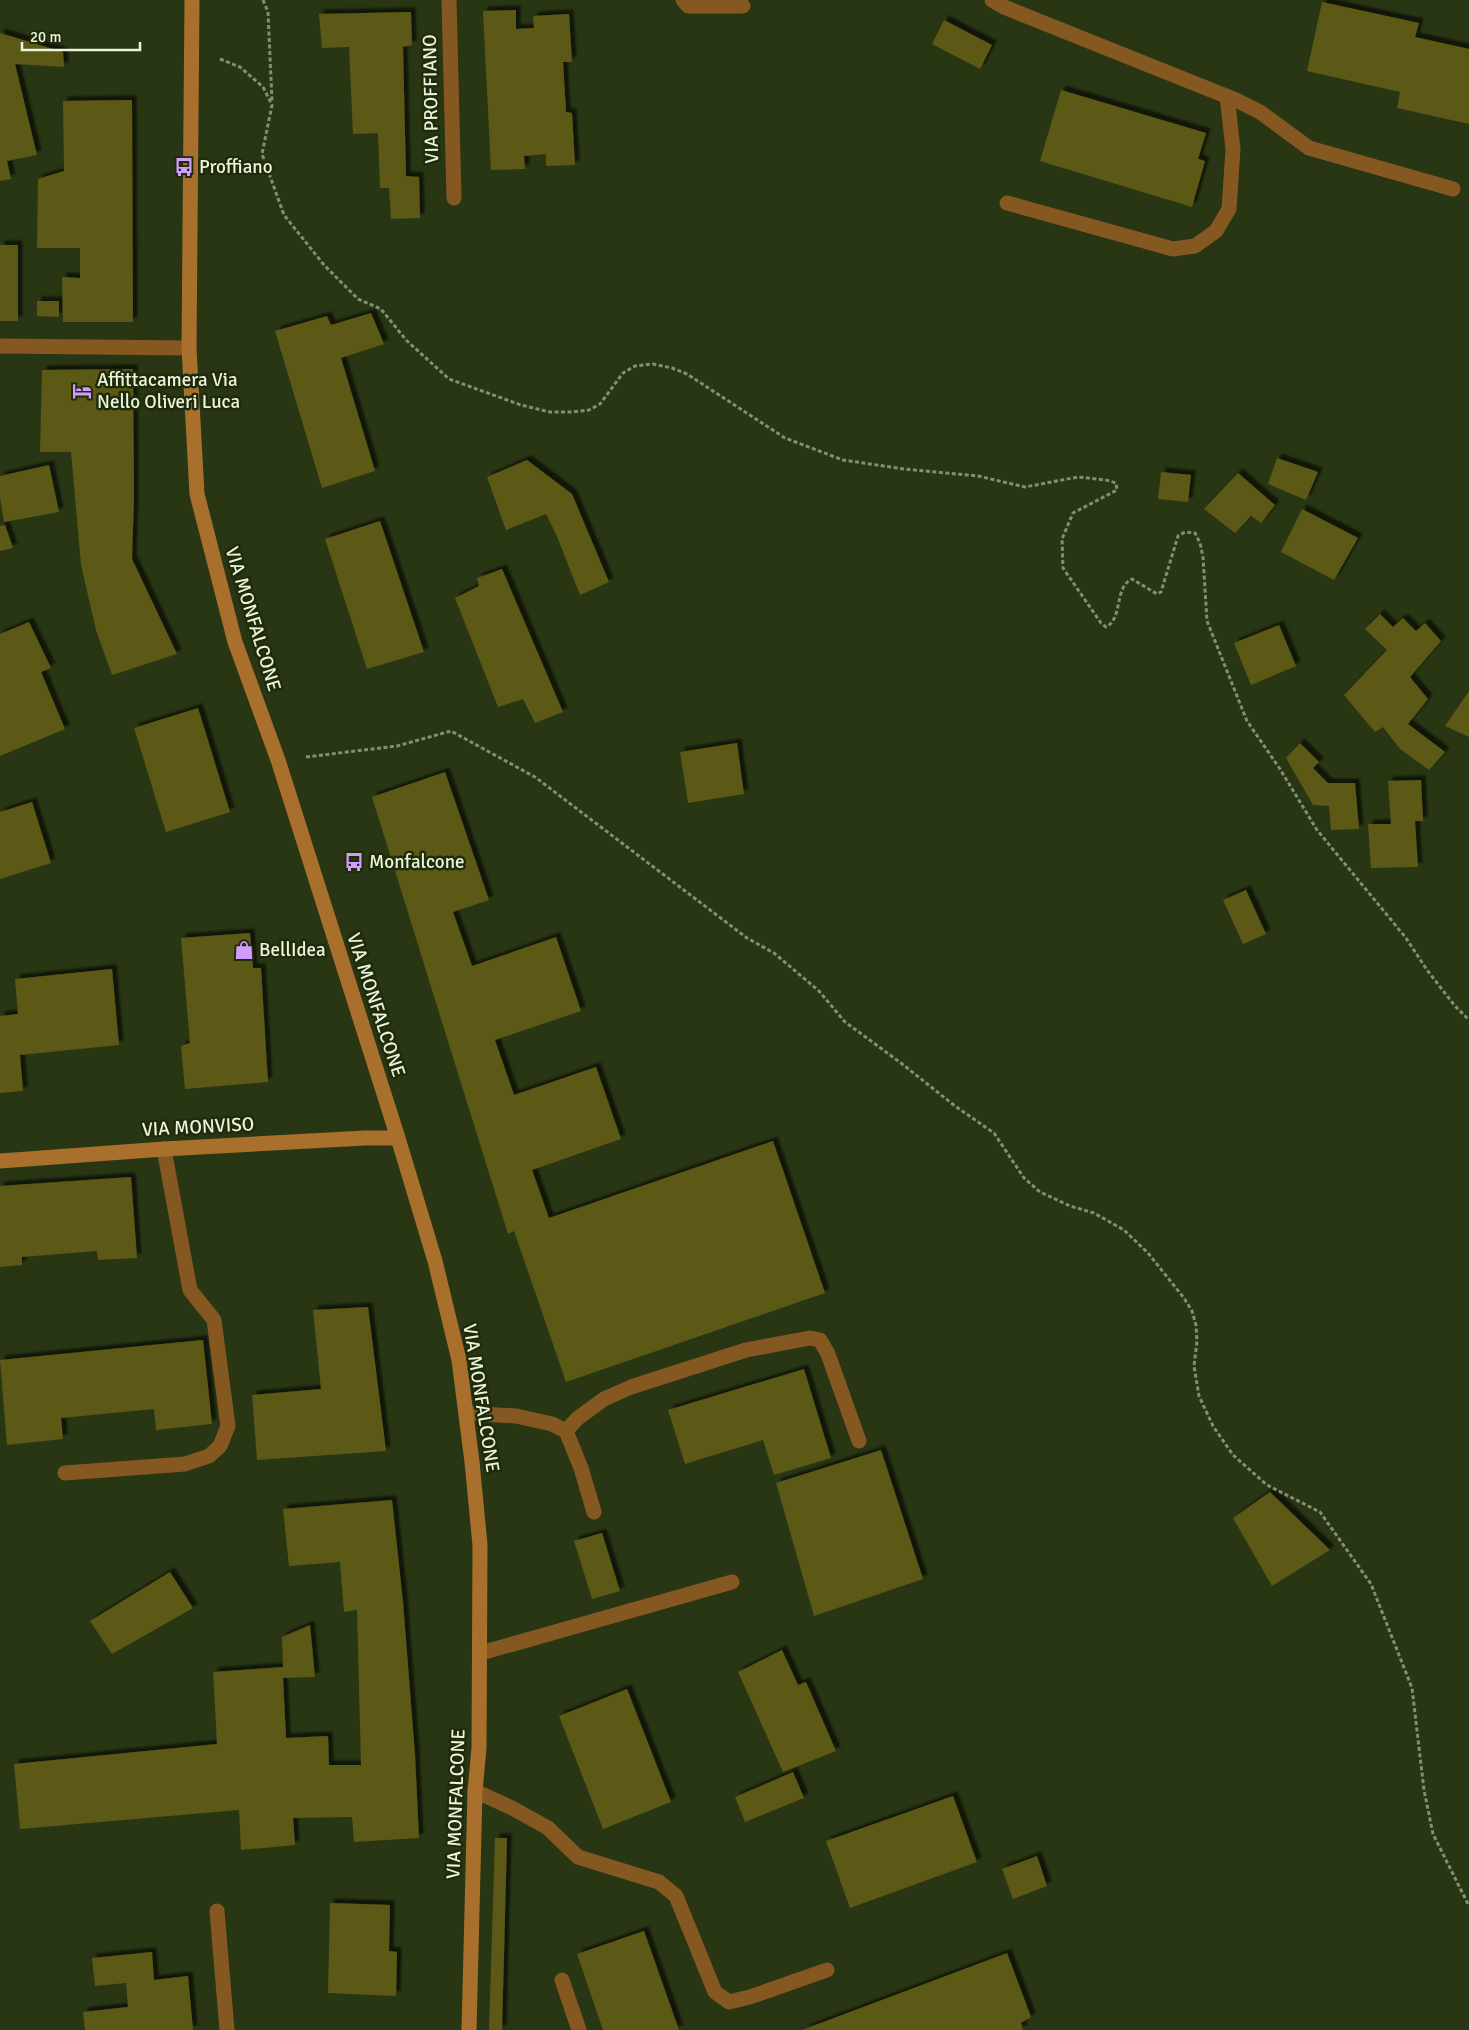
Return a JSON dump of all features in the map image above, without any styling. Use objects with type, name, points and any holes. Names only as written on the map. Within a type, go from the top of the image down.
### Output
[{"type":"main road","name":"VIA MONFALCONE","points":[[192,0],[188,348],[197,494],[235,642],[278,760],[398,1138],[435,1261],[459,1360],[480,1545],[479,1748],[475,1791],[469,2030]]},
{"type":"main road","name":"VIA MONVISO","points":[[0,1161],[164,1148],[398,1138]]},
{"type":"street","name":"VIA PROFFIANO","points":[[449,0],[454,198]]},
{"type":"street","points":[[683,0],[688,6],[743,6]]},
{"type":"street","points":[[992,0],[1004,7],[1226,96],[1260,112],[1309,148],[1452,189]]},
{"type":"street","points":[[1007,203],[1173,249],[1195,246],[1216,231],[1229,209],[1233,149],[1226,96]]},
{"type":"street","points":[[0,346],[188,348]]},
{"type":"street","points":[[65,1473],[185,1464],[209,1456],[220,1446],[228,1426],[214,1320],[190,1290],[164,1148]]},
{"type":"street","points":[[566,1431],[578,1418],[604,1399],[632,1387],[746,1350],[810,1338],[820,1340],[828,1354],[859,1440]]},
{"type":"street","points":[[466,1413],[516,1416],[552,1424],[566,1431],[581,1468],[594,1512]]},
{"type":"street","points":[[480,1653],[732,1582]]},
{"type":"street","points":[[475,1791],[512,1808],[548,1828],[578,1857],[659,1882],[676,1896],[716,1992],[729,2002],[750,1998],[827,1970]]},
{"type":"street","points":[[217,1911],[227,2030]]},
{"type":"street","points":[[562,1980],[579,2030]]},
{"type":"path","points":[[263,0],[268,12],[272,104],[262,154],[284,215],[324,265],[358,299],[381,309],[406,340],[449,379],[521,405],[550,412],[572,412],[590,410],[600,404],[622,373],[635,366],[654,364],[672,368],[686,374],[785,438],[843,460],[904,469],[978,476],[1026,487],[1078,477],[1116,483],[1117,490],[1073,513],[1062,539],[1063,568],[1101,623],[1106,627],[1114,620],[1123,588],[1127,581],[1132,579],[1152,592],[1157,594],[1161,592],[1178,536],[1185,532],[1195,533],[1200,543],[1203,557],[1207,621],[1247,721],[1280,769],[1317,830],[1406,938],[1427,970],[1455,1006],[1469,1020]]},
{"type":"path","points":[[191,46],[240,67],[263,87],[272,104]]},
{"type":"path","points":[[278,760],[397,746],[451,731],[535,777],[747,938],[774,953],[819,991],[845,1022],[955,1106],[994,1133],[1024,1178],[1040,1192],[1070,1206],[1094,1213],[1124,1230],[1148,1253],[1192,1311],[1196,1325],[1197,1341],[1194,1366],[1199,1396],[1213,1426],[1234,1455],[1267,1485],[1320,1512],[1371,1584],[1412,1688],[1424,1790],[1433,1834],[1469,1906]]},
{"type":"building","points":[[1322,2],[1419,23],[1415,37],[1469,49],[1469,124],[1397,108],[1400,92],[1307,71]]},
{"type":"building","points":[[516,10],[516,29],[534,28],[533,16],[569,14],[572,62],[563,62],[566,112],[572,113],[575,165],[546,166],[546,154],[524,156],[525,169],[491,170],[483,11]]},
{"type":"building","points":[[411,12],[412,45],[403,47],[406,176],[419,177],[420,218],[391,219],[389,188],[380,188],[378,133],[353,134],[349,47],[322,48],[319,14]]},
{"type":"building","points":[[944,20],[992,45],[980,69],[932,44]]},
{"type":"building","points":[[0,33],[63,52],[64,67],[15,64],[37,155],[7,161],[11,179],[0,181]]},
{"type":"building","points":[[1061,90],[1206,133],[1198,159],[1205,161],[1192,207],[1040,161]]},
{"type":"building","points":[[132,100],[133,322],[63,322],[62,277],[80,278],[80,248],[37,248],[38,179],[64,171],[63,101]]},
{"type":"building","points":[[0,245],[18,245],[18,321],[0,321]]},
{"type":"building","points":[[37,301],[59,301],[59,317],[37,316]]},
{"type":"building","points":[[371,313],[384,344],[341,358],[375,471],[322,488],[275,331],[327,316],[331,325]]},
{"type":"building","points":[[133,369],[134,497],[132,559],[177,654],[112,675],[96,630],[81,565],[71,452],[40,452],[42,370]]},
{"type":"building","points":[[1277,458],[1318,472],[1306,500],[1268,484]]},
{"type":"building","points":[[527,460],[572,494],[609,582],[580,595],[546,514],[506,530],[487,477]]},
{"type":"building","points":[[49,465],[59,512],[4,522],[0,497],[0,476]]},
{"type":"building","points":[[1161,472],[1191,475],[1188,502],[1158,499]]},
{"type":"building","points":[[1238,473],[1275,505],[1261,523],[1251,516],[1235,533],[1204,509]]},
{"type":"building","points":[[1302,509],[1358,538],[1334,580],[1281,552]]},
{"type":"building","points":[[380,521],[424,652],[367,669],[325,539]]},
{"type":"building","points":[[5,525],[13,548],[0,551],[0,526]]},
{"type":"building","points":[[502,569],[563,712],[535,723],[523,699],[498,707],[455,598],[479,586],[477,578]]},
{"type":"building","points":[[1380,614],[1393,627],[1403,618],[1416,631],[1425,623],[1441,641],[1410,677],[1428,699],[1408,724],[1445,752],[1429,770],[1400,749],[1383,727],[1375,732],[1344,695],[1387,650],[1365,629]]},
{"type":"building","points":[[29,622],[51,668],[41,672],[65,729],[0,756],[0,634]]},
{"type":"building","points":[[1279,625],[1296,666],[1251,685],[1234,643]]},
{"type":"building","points":[[1469,691],[1469,737],[1445,726]]},
{"type":"building","points":[[198,708],[230,812],[166,832],[134,728]]},
{"type":"building","points":[[737,743],[744,794],[688,803],[680,752]]},
{"type":"building","points":[[1300,743],[1319,762],[1313,768],[1328,783],[1355,783],[1359,829],[1331,830],[1329,806],[1313,805],[1286,758]]},
{"type":"building","points":[[445,772],[489,900],[453,912],[472,966],[556,937],[581,1011],[495,1040],[514,1095],[596,1067],[621,1139],[532,1170],[549,1218],[773,1141],[825,1293],[566,1382],[514,1231],[508,1234],[372,797]]},
{"type":"building","points":[[1421,780],[1423,821],[1415,821],[1418,867],[1371,868],[1368,824],[1391,824],[1388,781]]},
{"type":"building","points":[[32,802],[51,863],[0,879],[0,812]]},
{"type":"building","points":[[1246,890],[1266,934],[1243,944],[1223,900]]},
{"type":"building","points":[[250,933],[253,968],[261,968],[268,1082],[185,1089],[181,1046],[190,1043],[181,938]]},
{"type":"building","points":[[112,969],[119,1045],[20,1055],[23,1091],[0,1093],[0,1016],[18,1014],[15,979]]},
{"type":"building","points":[[131,1177],[137,1258],[98,1260],[97,1251],[22,1257],[22,1265],[0,1267],[0,1186]]},
{"type":"building","points":[[368,1307],[386,1451],[257,1460],[252,1395],[321,1389],[313,1310]]},
{"type":"building","points":[[203,1340],[212,1424],[156,1430],[154,1409],[61,1418],[63,1439],[7,1445],[0,1360]]},
{"type":"building","points":[[804,1369],[831,1458],[774,1475],[763,1440],[685,1464],[668,1410]]},
{"type":"building","points":[[881,1450],[923,1579],[814,1616],[776,1483]]},
{"type":"building","points":[[1270,1492],[1330,1550],[1272,1586],[1233,1518]]},
{"type":"building","points":[[392,1500],[403,1602],[415,1755],[419,1838],[354,1842],[352,1817],[293,1818],[295,1845],[241,1850],[239,1810],[20,1829],[14,1764],[217,1744],[213,1672],[283,1667],[282,1637],[310,1625],[315,1677],[283,1678],[286,1738],[328,1736],[329,1765],[361,1765],[357,1610],[344,1612],[340,1562],[289,1566],[283,1509]]},
{"type":"building","points":[[602,1533],[620,1591],[592,1599],[574,1541]]},
{"type":"building","points":[[170,1572],[193,1608],[112,1654],[90,1621]]},
{"type":"building","points":[[782,1650],[798,1685],[806,1682],[836,1751],[783,1772],[738,1672]]},
{"type":"building","points":[[627,1689],[671,1802],[603,1829],[559,1716]]},
{"type":"building","points":[[793,1772],[804,1798],[745,1822],[735,1797]]},
{"type":"building","points":[[953,1796],[977,1862],[850,1908],[826,1841]]},
{"type":"building","points":[[495,1838],[507,1838],[502,2030],[489,2030]]},
{"type":"building","points":[[1037,1856],[1047,1886],[1013,1899],[1002,1869]]},
{"type":"building","points":[[330,1903],[390,1905],[389,1951],[397,1952],[396,1996],[328,1993]]},
{"type":"building","points":[[644,1931],[679,2030],[603,2030],[577,1954]]},
{"type":"building","points":[[152,1952],[154,1980],[188,1976],[193,2030],[85,2030],[83,2012],[128,2007],[126,1983],[95,1986],[92,1958]]},
{"type":"building","points":[[1007,1953],[1031,2017],[1021,2023],[1023,2030],[802,2030]]},
{"type":"place","name":"Proffiano","points":[[184,167]]},
{"type":"place","name":"Affittacamera Via Nello Oliveri Luca","points":[[82,391]]},
{"type":"place","name":"Monfalcone","points":[[354,862]]},
{"type":"place","name":"BellIdea","points":[[244,950]]}]
